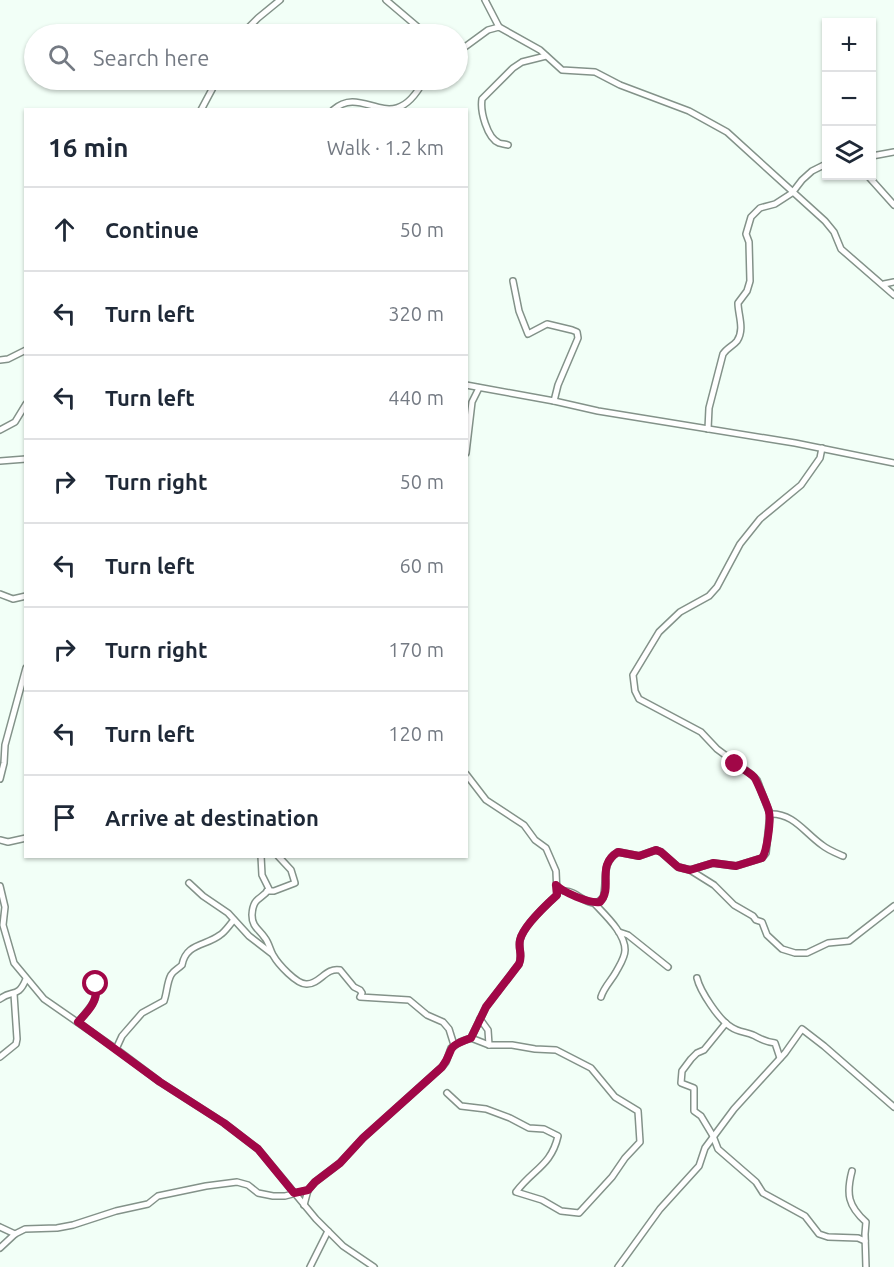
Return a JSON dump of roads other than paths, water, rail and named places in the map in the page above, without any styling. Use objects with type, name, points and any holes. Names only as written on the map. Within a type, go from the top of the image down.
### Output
[{"type":"street","points":[[253,24],[280,0]]},
{"type":"street","points":[[386,0],[414,24]]},
{"type":"street","points":[[486,0],[499,27]]},
{"type":"street","points":[[468,45],[488,30],[499,27],[513,33],[562,70],[595,72],[620,85],[699,117],[727,132],[830,227],[841,249],[894,295]]},
{"type":"street","points":[[508,145],[497,142],[493,138],[482,113],[482,99],[522,62],[546,56]]},
{"type":"street","points":[[202,108],[212,90]]},
{"type":"street","points":[[401,108],[419,90]]},
{"type":"street","points":[[335,108],[340,104],[360,102],[381,108]]},
{"type":"street","points":[[876,155],[894,152]]},
{"type":"street","points":[[708,429],[709,408],[723,354],[727,347],[736,342],[739,335],[741,317],[738,303],[747,291],[750,282],[749,242],[746,234],[751,217],[760,208],[775,204],[792,193],[802,180],[822,166]]},
{"type":"street","points":[[871,180],[894,206]]},
{"type":"street","points":[[513,281],[519,311],[528,334],[547,324],[577,333],[578,338],[558,385],[554,401]]},
{"type":"street","points":[[884,284],[894,282]]},
{"type":"street","points":[[0,360],[8,359],[24,351]]},
{"type":"street","points":[[468,385],[598,411],[822,448],[894,463]]},
{"type":"street","points":[[468,436],[472,402],[479,388]]},
{"type":"street","points":[[0,430],[15,422],[24,407]]},
{"type":"street","points":[[690,870],[713,863],[736,866],[762,858],[767,850],[770,814],[757,780],[717,749],[701,732],[639,699],[635,692],[633,675],[659,632],[668,622],[680,612],[710,596],[740,544],[760,519],[801,485],[820,458],[822,448]]},
{"type":"street","points":[[0,461],[24,459]]},
{"type":"street","points":[[0,594],[14,599],[24,596]]},
{"type":"street","points":[[0,779],[5,745],[24,675]]},
{"type":"street","points":[[304,1206],[308,1190],[315,1182],[340,1163],[363,1138],[442,1067],[454,1045],[471,1038],[486,1007],[522,958],[519,945],[521,937],[557,895],[555,867],[546,848],[535,840],[524,825],[486,800],[468,777]]},
{"type":"street","points":[[770,814],[780,813],[787,816],[821,845],[843,856]]},
{"type":"street","points":[[0,840],[4,842],[24,838]]},
{"type":"street","points":[[556,885],[563,892],[573,893],[585,901],[600,902],[603,898],[608,861],[618,852],[639,856],[656,850],[678,867],[705,878],[734,905],[762,922],[767,935],[782,949],[795,953],[807,953],[834,942],[849,941],[882,918],[894,906]]},
{"type":"street","points":[[261,858],[262,874],[269,889],[267,891]]},
{"type":"street","points":[[272,954],[265,938],[256,930],[252,917],[258,897],[267,891],[274,891],[295,883],[291,870],[280,858]]},
{"type":"street","points":[[702,867],[705,878]]},
{"type":"street","points":[[189,883],[202,896],[228,914],[300,982],[306,985],[335,969],[340,970],[354,987],[360,990],[362,993],[360,997],[409,1000],[428,1015],[443,1022],[449,1029],[454,1045]]},
{"type":"street","points":[[0,886],[5,907],[3,925],[14,963],[44,999],[258,1149],[328,1232],[343,1246],[374,1267]]},
{"type":"street","points":[[594,903],[622,937],[625,950],[615,975],[604,988],[601,997]]},
{"type":"street","points":[[116,1048],[122,1036],[142,1013],[164,1001],[173,971],[182,965],[183,959],[191,948],[220,935],[234,920]]},
{"type":"street","points":[[617,932],[628,935],[668,967]]},
{"type":"street","points":[[78,1022],[95,1000],[97,992],[93,975]]},
{"type":"street","points":[[697,978],[699,987],[726,1023],[762,1041],[775,1043],[780,1058]]},
{"type":"street","points":[[0,999],[6,994],[14,994],[21,990],[26,980]]},
{"type":"street","points":[[0,1057],[16,1044],[14,994]]},
{"type":"street","points":[[480,1019],[488,1030],[489,1045]]},
{"type":"street","points":[[726,1023],[704,1050],[697,1053],[682,1071],[681,1083],[694,1088],[694,1111],[700,1116],[720,1151],[752,1178],[764,1193],[805,1216],[819,1234],[828,1237],[858,1238],[865,1241]]},
{"type":"street","points":[[618,1267],[644,1230],[699,1166],[705,1148],[734,1108],[780,1058],[802,1029],[825,1046],[894,1107]]},
{"type":"street","points":[[447,1093],[461,1106],[486,1109],[529,1128],[544,1129],[558,1136],[554,1150],[546,1162],[525,1179],[516,1192],[542,1200],[561,1211],[579,1213],[640,1142],[638,1111],[615,1097],[591,1068],[556,1050],[489,1045],[471,1038]]},
{"type":"street","points":[[852,1171],[848,1189],[849,1199],[860,1217],[866,1222],[866,1267]]},
{"type":"street","points":[[0,1248],[15,1234],[25,1229],[73,1225],[116,1211],[148,1204],[158,1196],[221,1184],[237,1182],[248,1185],[258,1193],[273,1196],[285,1196],[308,1190]]},
{"type":"street","points":[[0,1227],[15,1234]]},
{"type":"street","points":[[310,1267],[328,1232]]}]
